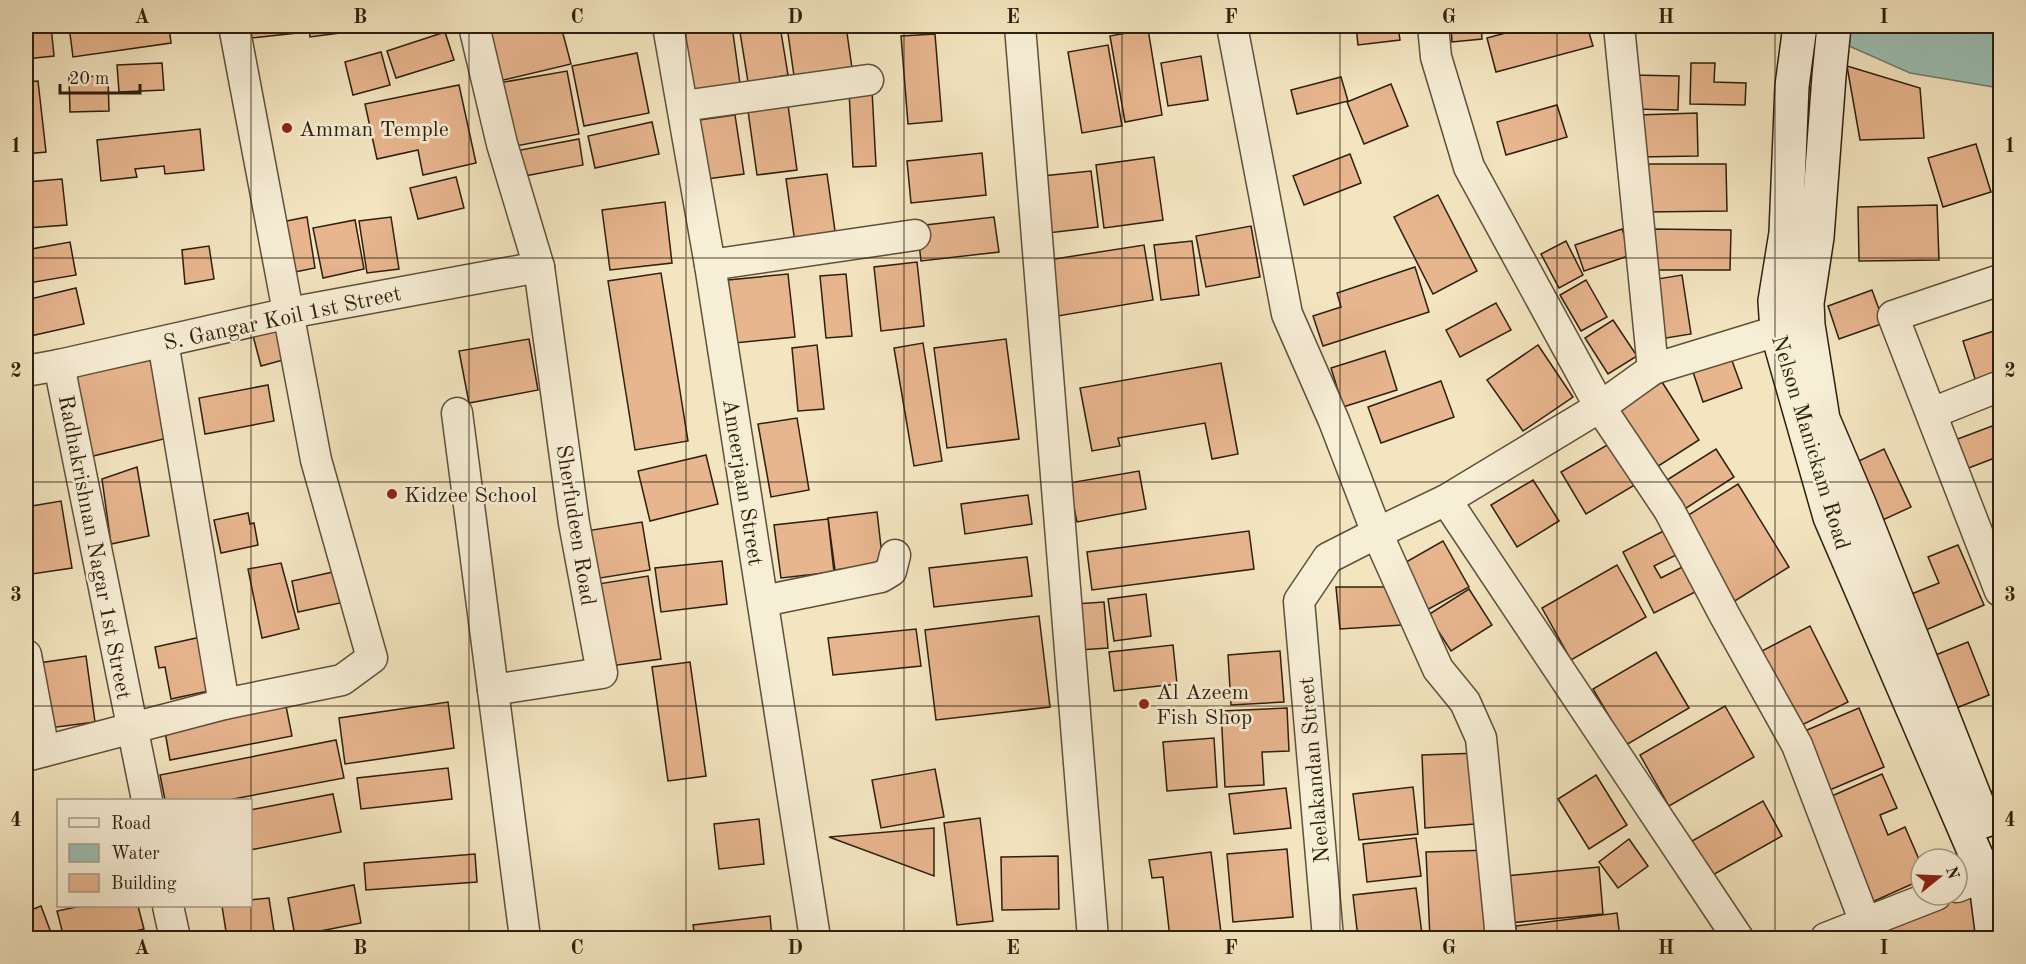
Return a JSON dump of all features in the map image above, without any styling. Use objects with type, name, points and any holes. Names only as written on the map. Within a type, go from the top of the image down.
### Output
[{"type":"main road","name":"Nelson Manickam Road","points":[[1800,26],[1792,86],[1786,233],[1775,301],[1776,331],[1830,517],[1981,875]]},
{"type":"main road","name":"Nelson Manickam Road","points":[[1834,26],[1828,76],[1817,237],[1807,303],[1808,326],[1823,419],[1860,506],[1981,875],[1993,939]]},
{"type":"street","points":[[26,655],[35,754],[224,704],[342,680],[372,658],[316,460],[234,26]]},
{"type":"street","name":"Sherfudeen Road","points":[[474,26],[502,144],[539,267],[574,523],[602,673],[493,690]]},
{"type":"street","name":"Ameerjaan Street","points":[[668,26],[710,265],[815,939]]},
{"type":"street","points":[[1020,26],[1093,939]]},
{"type":"street","points":[[1232,26],[1287,314],[1334,421],[1377,532],[1438,669],[1465,702],[1481,738],[1501,939]]},
{"type":"street","points":[[1433,26],[1436,57],[1469,166],[1600,407],[1669,510],[1797,745],[1865,922]]},
{"type":"street","points":[[1619,26],[1653,369]]},
{"type":"street","points":[[683,106],[868,80]]},
{"type":"street","points":[[710,265],[915,235]]},
{"type":"street","name":"S. Gangar Koil 1st Street","points":[[26,371],[289,313],[539,267]]},
{"type":"street","points":[[2001,280],[1893,316],[2001,591]]},
{"type":"street","points":[[1377,532],[1446,500],[1600,407],[1653,369],[1776,331]]},
{"type":"street","points":[[163,342],[224,704]]},
{"type":"street","name":"Radhakrishnan Nagar 1st Street","points":[[59,365],[147,799]]},
{"type":"street","points":[[1932,413],[2001,386]]},
{"type":"street","points":[[457,413],[525,939]]},
{"type":"street","points":[[1446,500],[1738,939]]},
{"type":"street","name":"Neelakandan Street","points":[[1328,939],[1299,601],[1328,558],[1377,532]]},
{"type":"street","points":[[763,601],[881,577],[891,571],[896,555]]},
{"type":"street","points":[[1826,939],[1909,905]]},
{"type":"street","points":[[168,907],[175,939]]},
{"type":"water","points":[[1804,26],[2000,26],[2000,88],[1910,73]]},
{"type":"building","points":[[26,26],[51,26],[54,56],[26,59]]},
{"type":"building","points":[[69,26],[169,26],[171,43],[73,57]]},
{"type":"building","points":[[250,26],[297,26],[297,33],[251,38]]},
{"type":"building","points":[[309,26],[355,26],[355,31],[310,37]]},
{"type":"building","points":[[496,26],[561,26],[571,64],[495,82],[482,29]]},
{"type":"building","points":[[683,26],[732,26],[741,91],[693,98]]},
{"type":"building","points":[[739,26],[780,26],[788,75],[748,82]]},
{"type":"building","points":[[787,26],[846,26],[852,68],[794,76]]},
{"type":"building","points":[[1356,26],[1398,26],[1400,40],[1358,45]]},
{"type":"building","points":[[1451,26],[1481,26],[1482,39],[1452,42]]},
{"type":"building","points":[[1531,26],[1587,26],[1593,46],[1496,72],[1487,38]]},
{"type":"building","points":[[1148,29],[1162,115],[1125,122],[1110,36]]},
{"type":"building","points":[[445,32],[454,60],[396,78],[387,51]]},
{"type":"building","points":[[935,34],[942,121],[908,124],[901,36]]},
{"type":"building","points":[[1108,45],[1122,126],[1082,133],[1068,52]]},
{"type":"building","points":[[381,52],[390,85],[353,95],[345,62]]},
{"type":"building","points":[[637,53],[649,113],[584,126],[572,66]]},
{"type":"building","points":[[1201,56],[1208,100],[1168,106],[1161,63]]},
{"type":"building","points":[[162,63],[164,90],[119,92],[117,65]]},
{"type":"building","points":[[1691,63],[1715,63],[1714,82],[1746,83],[1745,105],[1690,104]]},
{"type":"building","points":[[1847,66],[1920,88],[1924,138],[1860,140]]},
{"type":"building","points":[[567,71],[579,134],[505,148],[493,84]]},
{"type":"building","points":[[1632,75],[1679,76],[1678,110],[1632,109]]},
{"type":"building","points":[[108,76],[109,111],[70,112],[69,77]]},
{"type":"building","points":[[1341,77],[1348,101],[1297,114],[1291,90]]},
{"type":"building","points":[[38,81],[46,152],[26,154],[26,82]]},
{"type":"building","points":[[1391,84],[1408,126],[1364,144],[1347,102]]},
{"type":"building","points":[[459,85],[476,163],[423,175],[418,150],[377,159],[365,104]]},
{"type":"building","points":[[872,90],[876,166],[853,167],[849,91]]},
{"type":"building","points":[[788,105],[797,170],[757,175],[748,111]]},
{"type":"building","points":[[1557,105],[1567,137],[1506,155],[1497,122]]},
{"type":"building","points":[[1697,113],[1698,156],[1638,157],[1637,115]]},
{"type":"building","points":[[735,115],[744,174],[707,179],[699,120]]},
{"type":"building","points":[[652,122],[659,154],[595,168],[588,136]]},
{"type":"building","points":[[200,129],[204,170],[165,174],[164,166],[135,169],[137,177],[101,181],[97,140]]},
{"type":"building","points":[[579,139],[583,165],[514,178],[510,152]]},
{"type":"building","points":[[1976,144],[1991,192],[1943,207],[1928,158]]},
{"type":"building","points":[[982,153],[986,195],[911,203],[907,161]]},
{"type":"building","points":[[1350,154],[1361,183],[1304,205],[1293,176]]},
{"type":"building","points":[[1154,157],[1163,220],[1104,228],[1096,165]]},
{"type":"building","points":[[1645,164],[1726,164],[1727,211],[1646,212]]},
{"type":"building","points":[[1091,171],[1098,227],[1048,233],[1042,176]]},
{"type":"building","points":[[827,174],[836,238],[795,243],[786,179]]},
{"type":"building","points":[[456,177],[464,208],[418,219],[410,188]]},
{"type":"building","points":[[62,179],[67,225],[27,228],[26,182]]},
{"type":"building","points":[[1438,195],[1477,271],[1433,294],[1394,217]]},
{"type":"building","points":[[665,202],[672,263],[610,270],[602,210]]},
{"type":"building","points":[[1937,205],[1939,260],[1859,261],[1858,207]]},
{"type":"building","points":[[307,217],[315,268],[285,274],[276,223]]},
{"type":"building","points":[[391,217],[399,269],[367,273],[359,221]]},
{"type":"building","points":[[994,217],[999,252],[921,261],[917,226]]},
{"type":"building","points":[[355,220],[364,269],[323,278],[313,228]]},
{"type":"building","points":[[1251,226],[1260,277],[1206,287],[1196,236]]},
{"type":"building","points":[[1622,229],[1631,255],[1584,271],[1575,245]]},
{"type":"building","points":[[1652,229],[1731,230],[1730,270],[1652,270]]},
{"type":"building","points":[[1192,241],[1199,295],[1161,300],[1154,245]]},
{"type":"building","points":[[1566,241],[1583,275],[1559,288],[1541,254]]},
{"type":"building","points":[[70,242],[76,275],[29,283],[26,250]]},
{"type":"building","points":[[1144,245],[1153,300],[1058,316],[1048,260]]},
{"type":"building","points":[[209,246],[214,279],[185,284],[182,250]]},
{"type":"building","points":[[917,262],[924,326],[881,331],[874,267]]},
{"type":"building","points":[[1415,267],[1429,312],[1323,346],[1313,316],[1341,307],[1337,293]]},
{"type":"building","points":[[661,273],[688,441],[635,450],[608,281]]},
{"type":"building","points":[[788,274],[795,337],[735,343],[728,280]]},
{"type":"building","points":[[846,274],[852,336],[826,338],[820,276]]},
{"type":"building","points":[[1682,275],[1691,334],[1660,339],[1651,280]]},
{"type":"building","points":[[1586,280],[1607,317],[1581,331],[1560,295]]},
{"type":"building","points":[[76,288],[84,324],[26,337],[26,300]]},
{"type":"building","points":[[1872,290],[1884,323],[1839,339],[1828,306]]},
{"type":"building","points":[[1496,303],[1511,330],[1460,357],[1446,330]]},
{"type":"building","points":[[1613,320],[1637,356],[1608,374],[1585,338]]},
{"type":"building","points":[[286,324],[294,357],[261,366],[252,332]]},
{"type":"building","points":[[2000,329],[2000,374],[1976,382],[1963,341]]},
{"type":"building","points":[[529,339],[538,390],[469,403],[459,351]]},
{"type":"building","points":[[1006,339],[1019,439],[947,448],[934,348]]},
{"type":"building","points":[[923,343],[942,461],[914,466],[894,348]]},
{"type":"building","points":[[817,345],[824,409],[798,411],[792,348]]},
{"type":"building","points":[[1538,345],[1573,397],[1523,431],[1487,380]]},
{"type":"building","points":[[1385,351],[1397,390],[1343,407],[1331,368]]},
{"type":"building","points":[[160,354],[176,436],[89,457],[70,371]]},
{"type":"building","points":[[1731,358],[1742,388],[1703,402],[1693,372]]},
{"type":"building","points":[[1221,363],[1238,454],[1212,459],[1205,423],[1118,438],[1120,446],[1092,451],[1080,388]]},
{"type":"building","points":[[1441,381],[1454,417],[1381,443],[1368,407]]},
{"type":"building","points":[[1662,382],[1699,440],[1649,472],[1612,414]]},
{"type":"building","points":[[268,385],[274,421],[205,434],[199,398]]},
{"type":"building","points":[[797,418],[809,490],[771,497],[758,424]]},
{"type":"building","points":[[2000,423],[2000,456],[1966,469],[1955,440]]},
{"type":"building","points":[[1614,441],[1638,483],[1586,514],[1561,472]]},
{"type":"building","points":[[1716,449],[1734,477],[1677,514],[1659,485]]},
{"type":"building","points":[[1884,449],[1911,507],[1874,524],[1848,466]]},
{"type":"building","points":[[706,455],[718,504],[650,521],[638,471]]},
{"type":"building","points":[[137,467],[149,536],[111,544],[102,479]]},
{"type":"building","points":[[1139,471],[1146,509],[1077,522],[1069,483]]},
{"type":"building","points":[[1533,480],[1559,521],[1517,547],[1491,505]]},
{"type":"building","points":[[1738,484],[1789,567],[1730,604],[1679,521]]},
{"type":"building","points":[[1028,495],[1032,524],[965,534],[961,504]]},
{"type":"building","points":[[61,501],[72,568],[32,574],[26,534],[26,507]]},
{"type":"building","points":[[877,512],[883,564],[835,570],[828,518]]},
{"type":"building","points":[[248,513],[250,524],[254,523],[258,545],[221,553],[214,520]]},
{"type":"building","points":[[828,519],[834,572],[781,578],[774,525]]},
{"type":"building","points":[[642,522],[650,570],[594,579],[586,531]]},
{"type":"building","points":[[1671,527],[1684,551],[1654,566],[1661,578],[1690,563],[1703,588],[1654,613],[1623,552]]},
{"type":"building","points":[[1249,531],[1254,569],[1092,590],[1087,552]]},
{"type":"building","points":[[1443,541],[1469,587],[1425,611],[1399,566]]},
{"type":"building","points":[[1958,545],[1984,605],[1919,633],[1904,597],[1939,583],[1928,557]]},
{"type":"building","points":[[1027,557],[1032,596],[934,607],[929,568]]},
{"type":"building","points":[[722,561],[727,604],[661,612],[655,568]]},
{"type":"building","points":[[281,563],[299,629],[262,638],[248,569]]},
{"type":"building","points":[[1617,565],[1646,617],[1571,660],[1542,608]]},
{"type":"building","points":[[333,572],[340,603],[298,612],[292,581]]},
{"type":"building","points":[[648,576],[661,659],[610,666],[598,584]]},
{"type":"building","points":[[1336,587],[1389,587],[1390,600],[1398,599],[1402,625],[1340,629]]},
{"type":"building","points":[[1469,589],[1492,625],[1451,651],[1428,615]]},
{"type":"building","points":[[1146,594],[1151,636],[1114,641],[1108,599]]},
{"type":"building","points":[[1104,602],[1108,648],[1079,650],[1075,604]]},
{"type":"building","points":[[1039,616],[1050,707],[936,720],[925,630]]},
{"type":"building","points":[[1810,626],[1848,702],[1796,728],[1758,653]]},
{"type":"building","points":[[916,629],[921,666],[833,675],[828,638]]},
{"type":"building","points":[[201,637],[213,690],[171,699],[165,667],[159,668],[155,647]]},
{"type":"building","points":[[1968,642],[1989,695],[1949,711],[1928,658]]},
{"type":"building","points":[[1173,645],[1177,684],[1114,691],[1109,652]]},
{"type":"building","points":[[1280,651],[1284,702],[1231,705],[1228,655]]},
{"type":"building","points":[[1656,652],[1689,708],[1626,745],[1593,689]]},
{"type":"building","points":[[86,656],[95,722],[49,728],[39,663]]},
{"type":"building","points":[[690,662],[706,776],[668,781],[652,667]]},
{"type":"building","points":[[285,701],[292,736],[170,760],[164,726]]},
{"type":"building","points":[[448,702],[454,748],[345,764],[339,718]]},
{"type":"building","points":[[1725,706],[1754,757],[1669,806],[1640,755]]},
{"type":"building","points":[[1287,708],[1289,751],[1262,752],[1264,785],[1225,787],[1221,711]]},
{"type":"building","points":[[1859,708],[1884,767],[1825,792],[1800,733]]},
{"type":"building","points":[[1214,738],[1217,787],[1167,791],[1163,742]]},
{"type":"building","points":[[336,740],[344,778],[233,799],[165,799],[160,775]]},
{"type":"building","points":[[1480,753],[1487,823],[1425,828],[1422,755]]},
{"type":"building","points":[[448,768],[452,799],[361,809],[357,778]]},
{"type":"building","points":[[935,769],[944,817],[881,828],[872,780]]},
{"type":"building","points":[[1882,774],[1897,808],[1880,815],[1888,835],[1905,827],[1914,847],[1909,847],[1909,885],[1870,903],[1825,799]]},
{"type":"building","points":[[1596,775],[1627,825],[1589,849],[1558,799]]},
{"type":"building","points":[[1413,787],[1418,834],[1359,840],[1353,794]]},
{"type":"building","points":[[1286,788],[1291,828],[1234,834],[1229,794]]},
{"type":"building","points":[[2000,788],[2000,843],[1983,795]]},
{"type":"building","points":[[333,794],[341,832],[252,850],[252,810]]},
{"type":"building","points":[[1763,801],[1782,836],[1711,876],[1692,841]]},
{"type":"building","points":[[980,818],[993,921],[957,925],[944,823]]},
{"type":"building","points":[[759,819],[764,864],[719,869],[714,824]]},
{"type":"building","points":[[934,828],[934,876],[829,837]]},
{"type":"building","points":[[1416,838],[1421,876],[1367,882],[1363,844]]},
{"type":"building","points":[[1629,839],[1648,866],[1618,888],[1599,862]]},
{"type":"building","points":[[1287,849],[1293,917],[1233,922],[1227,854]]},
{"type":"building","points":[[1490,850],[1497,934],[1430,938],[1426,852]]},
{"type":"building","points":[[1211,852],[1221,933],[1170,938],[1163,877],[1152,878],[1149,860]]},
{"type":"building","points":[[475,854],[477,882],[366,890],[364,863]]},
{"type":"building","points":[[1058,856],[1059,909],[1002,910],[1001,857]]},
{"type":"building","points":[[1599,867],[1603,914],[1509,923],[1505,876]]},
{"type":"building","points":[[1982,882],[1985,932],[1956,938],[1867,938],[1864,925],[1913,907],[1969,907],[1969,887]]},
{"type":"building","points":[[354,885],[361,923],[295,936],[288,898]]},
{"type":"building","points":[[1416,888],[1422,934],[1358,938],[1353,895]]},
{"type":"building","points":[[269,898],[275,938],[227,938],[222,907],[252,907],[252,900]]},
{"type":"building","points":[[41,906],[53,938],[26,938],[26,912]]},
{"type":"building","points":[[76,907],[138,907],[144,929],[105,938],[64,938],[57,911]]},
{"type":"building","points":[[1617,913],[1620,938],[1517,938],[1516,926]]},
{"type":"building","points":[[770,916],[772,938],[695,938],[693,925]]},
{"type":"building","points":[[680,932],[681,938],[626,938]]},
{"type":"place","name":"Amman Temple","points":[[287,128]]},
{"type":"place","name":"Kidzee School","points":[[392,494]]},
{"type":"place","name":"Al Azeem Fish Shop","points":[[1144,704]]}]
